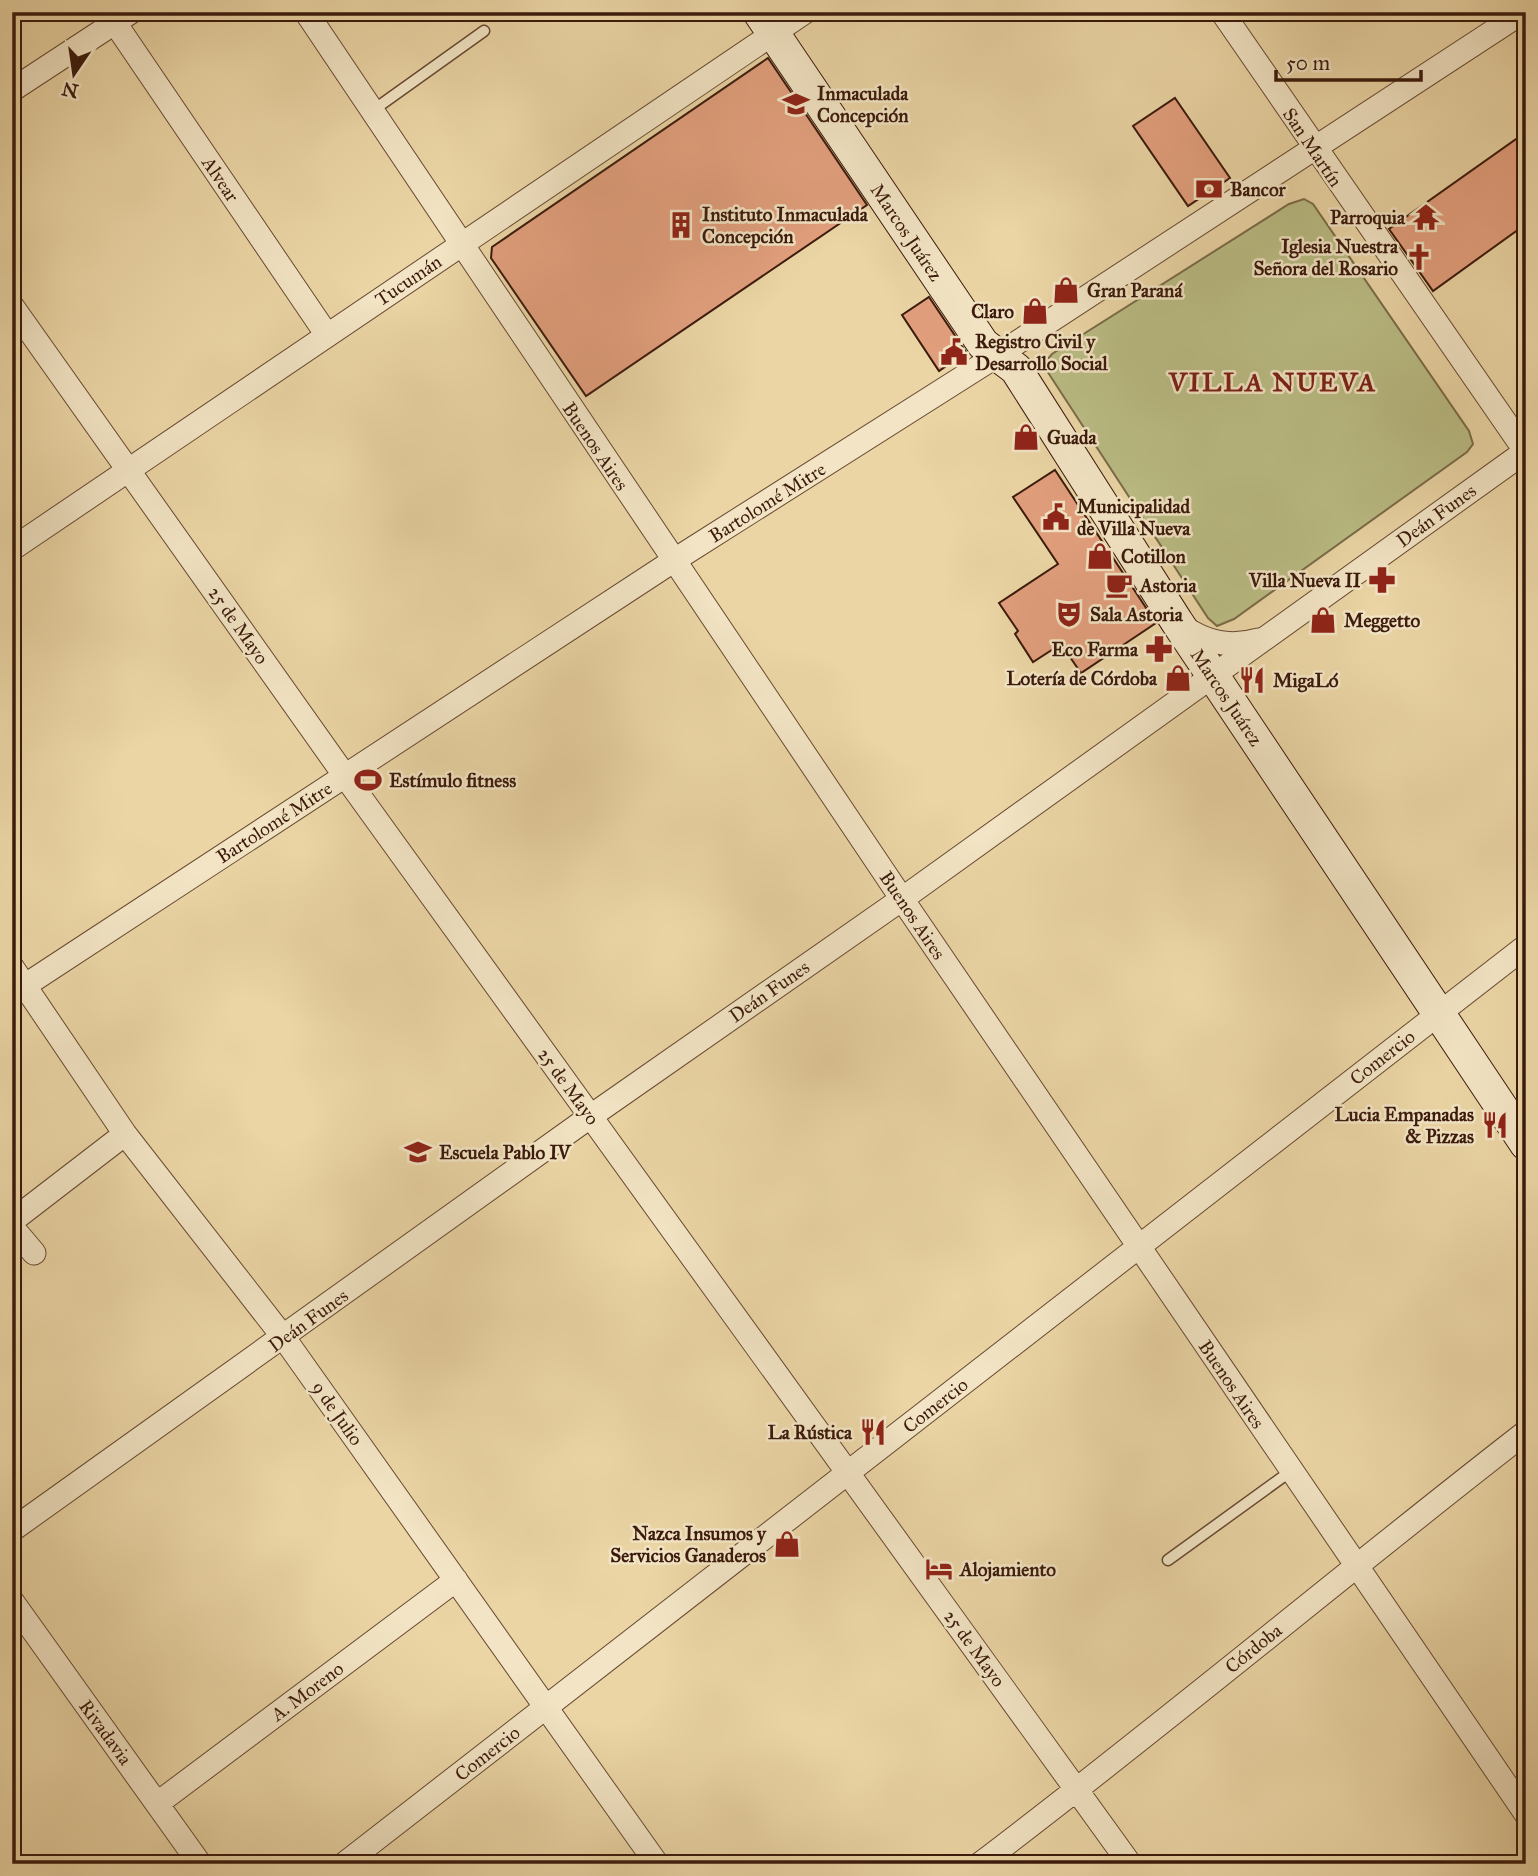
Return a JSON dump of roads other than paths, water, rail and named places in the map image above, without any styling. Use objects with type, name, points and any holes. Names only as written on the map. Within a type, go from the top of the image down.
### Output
[{"type":"main road","name":"Marcos Juárez","points":[[766,23],[983,344],[1016,369],[1177,622],[1526,1144]]},
{"type":"street","name":"Buenos Aires","points":[[306,12],[673,561],[1526,1814]]},
{"type":"street","name":"Tucumán","points":[[12,549],[460,245],[766,23],[805,12]]},
{"type":"street","name":"San Martín","points":[[1222,12],[1314,149],[1526,451]]},
{"type":"street","name":"Bartolomé Mitre","points":[[17,982],[345,776],[673,561],[998,355],[1523,12]]},
{"type":"street","points":[[12,90],[123,18]]},
{"type":"street","name":"Alvear","points":[[123,18],[327,335]]},
{"type":"street","name":"25 de Mayo","points":[[12,306],[345,776],[1130,1864]]},
{"type":"street","name":"Deán Funes","points":[[12,1530],[284,1338],[591,1115],[902,899],[1526,451]]},
{"type":"street","points":[[1177,622],[1213,642],[1237,644],[1266,637]]},
{"type":"street","name":"Comercio","points":[[344,1864],[1526,946]]},
{"type":"street","name":"9 de Julio","points":[[17,982],[125,1134],[284,1338],[657,1864]]},
{"type":"street","points":[[12,1221],[125,1134]]},
{"type":"street","points":[[12,1227],[34,1253]]},
{"type":"street","name":"Córdoba","points":[[980,1864],[1078,1790],[1355,1565],[1526,1432]]},
{"type":"street","name":"A. Moreno","points":[[158,1803],[456,1580]]},
{"type":"street","name":"Rivadavia","points":[[12,1601],[200,1864]]},
{"type":"lane","points":[[372,111],[484,31]]},
{"type":"lane","points":[[1168,1560],[1291,1471]]},
{"type":"place","name":"Inmaculada Concepción","points":[[796,104]]},
{"type":"place","name":"Bancor","points":[[1209,189]]},
{"type":"place","name":"Parroquia","points":[[1426,217]]},
{"type":"place","name":"Instituto Inmaculada Concepción","points":[[681,225]]},
{"type":"place","name":"Iglesia Nuestra Señora del Rosario","points":[[1419,257]]},
{"type":"place","name":"Gran Paraná","points":[[1066,290]]},
{"type":"place","name":"Claro","points":[[1035,311]]},
{"type":"place","name":"Registro Civil y Desarrollo Social","points":[[954,352]]},
{"type":"place","name":"Guada","points":[[1026,437]]},
{"type":"place","name":"Municipalidad de Villa Nueva","points":[[1056,517]]},
{"type":"place","name":"Cotillon","points":[[1100,556]]},
{"type":"place","name":"Villa Nueva II","points":[[1382,580]]},
{"type":"place","name":"Astoria","points":[[1119,585]]},
{"type":"place","name":"Sala Astoria","points":[[1069,614]]},
{"type":"place","name":"Meggetto","points":[[1323,620]]},
{"type":"place","name":"Eco Farma","points":[[1159,649]]},
{"type":"place","name":"Lotería de Córdoba","points":[[1178,678]]},
{"type":"place","name":"MigaLó","points":[[1252,680]]},
{"type":"place","name":"Estímulo fitness","points":[[368,780]]},
{"type":"place","name":"Lucia Empanadas & Pizzas","points":[[1495,1125]]},
{"type":"place","name":"Escuela Pablo IV","points":[[418,1152]]},
{"type":"place","name":"La Rústica","points":[[873,1432]]},
{"type":"place","name":"Nazca Insumos y Servicios Ganaderos","points":[[787,1544]]},
{"type":"place","name":"Alojamiento","points":[[939,1569]]},
{"type":"district","name":"VILLA NUEVA","points":[[1273,382]]}]
